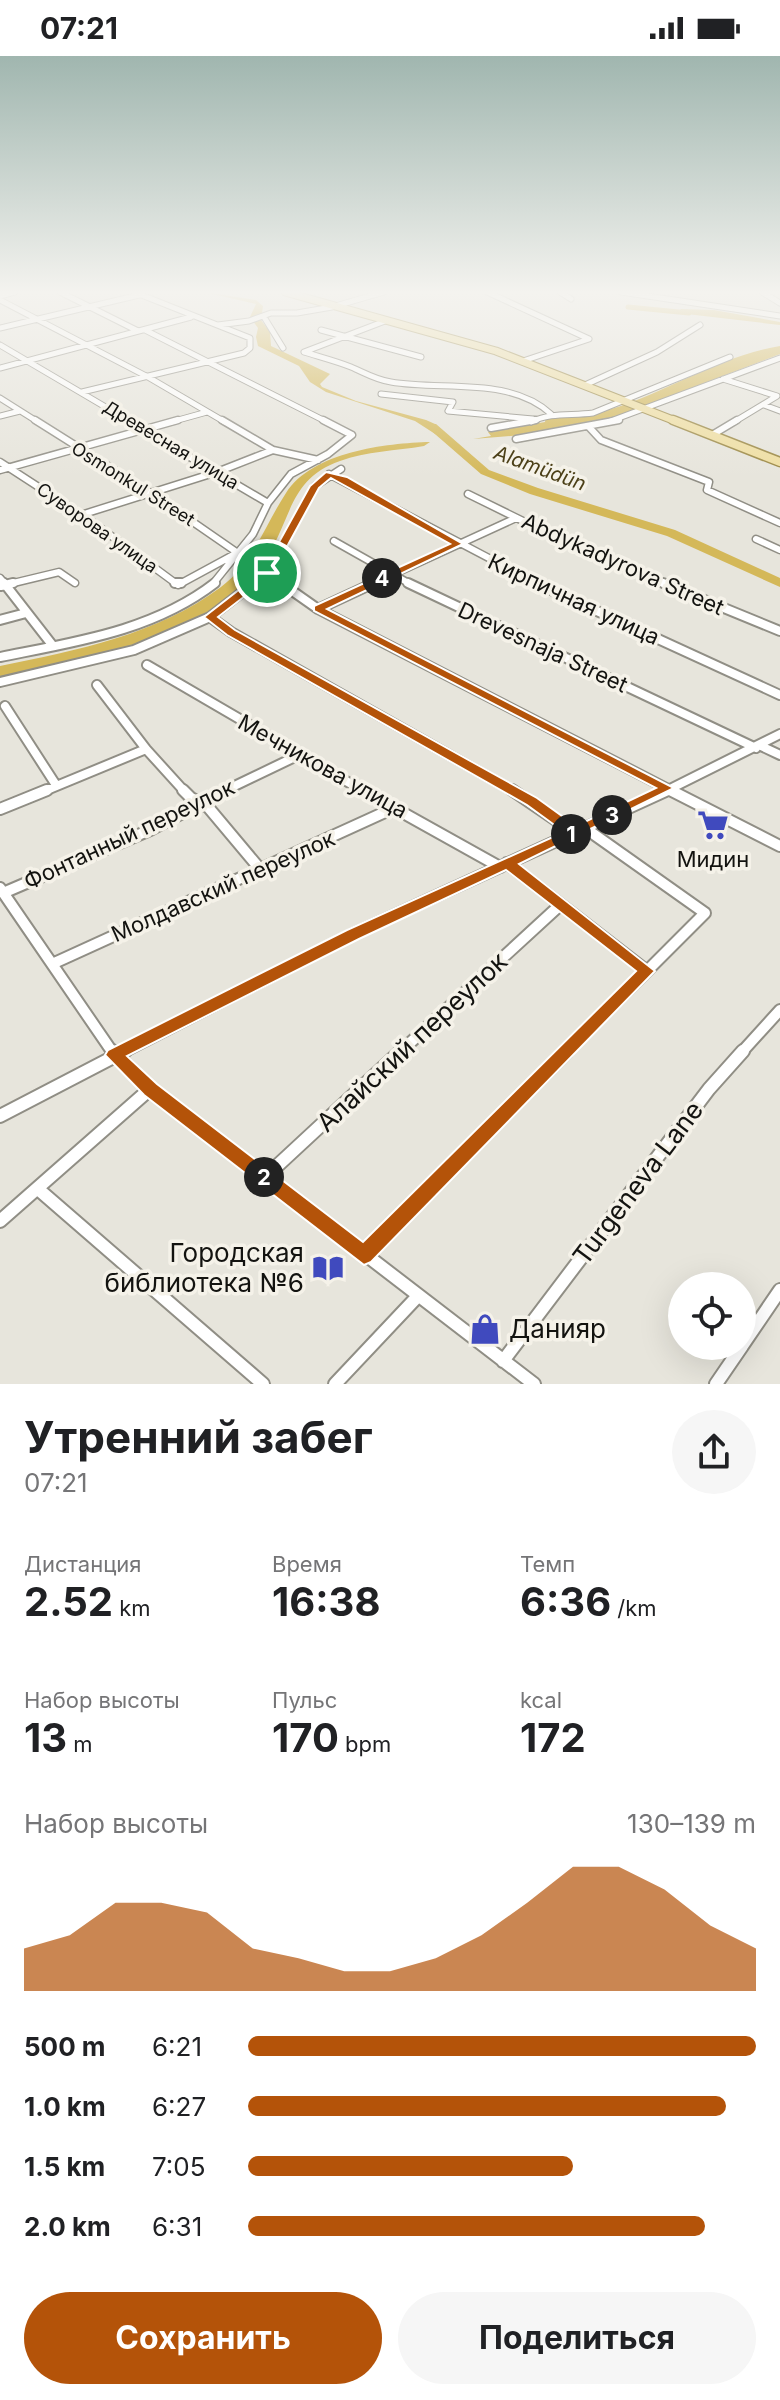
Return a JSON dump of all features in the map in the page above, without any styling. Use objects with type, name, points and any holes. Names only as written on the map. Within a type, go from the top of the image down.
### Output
[{"type":"main road","points":[[502,354],[780,462]]},
{"type":"street","name":"Древесная улица","points":[[15,354],[268,503]]},
{"type":"street","points":[[0,368],[53,354]]},
{"type":"street","points":[[104,354],[273,450],[318,460]]},
{"type":"street","points":[[0,657],[113,633],[188,601],[230,568],[250,541],[268,503],[291,474],[318,460],[352,435],[191,354]]},
{"type":"street","points":[[82,392],[240,354]]},
{"type":"street","points":[[310,354],[353,368],[371,378],[394,383],[426,383],[506,392],[539,403],[551,414]]},
{"type":"street","points":[[409,354],[421,357]]},
{"type":"street","points":[[523,361],[544,354]]},
{"type":"street","points":[[585,385],[653,354]]},
{"type":"street","points":[[491,428],[551,414],[574,416],[593,413],[730,357]]},
{"type":"street","points":[[516,439],[589,427],[646,410],[780,358]]},
{"type":"street","points":[[712,435],[777,396],[723,379]]},
{"type":"street","points":[[381,394],[453,402],[448,411],[538,419]]},
{"type":"street","name":"Osmonkul Street","points":[[0,398],[151,493],[266,572]]},
{"type":"street","points":[[764,405],[780,411]]},
{"type":"street","points":[[0,416],[20,411]]},
{"type":"street","points":[[0,470],[207,412]]},
{"type":"street","points":[[589,427],[601,440],[709,482],[707,490],[780,523]]},
{"type":"street","points":[[84,514],[217,472],[273,450]]},
{"type":"street","name":"Суворова улица","points":[[0,462],[84,514],[178,585],[240,554]]},
{"type":"street","points":[[0,682],[134,650],[210,617],[266,572],[315,486],[341,469]]},
{"type":"street","name":"Кирпичная улица","points":[[329,474],[344,479],[458,544],[780,695]]},
{"type":"street","name":"Abdykadyrova Street","points":[[468,494],[584,551],[780,631]]},
{"type":"street","points":[[318,609],[516,518]]},
{"type":"street","points":[[756,539],[780,550]]},
{"type":"street","name":"Drevesnaja Street","points":[[334,541],[389,574],[780,755]]},
{"type":"street","points":[[53,646],[2,583],[59,572],[75,583]]},
{"type":"street","points":[[266,572],[318,609],[780,846]]},
{"type":"street","points":[[0,620],[26,613]]},
{"type":"street","points":[[210,617],[231,632],[532,801],[705,913],[364,1255]]},
{"type":"street","name":"Мечникова улица","points":[[147,665],[299,755],[504,865],[647,971]]},
{"type":"street","points":[[97,685],[146,749],[191,798],[208,807],[260,869]]},
{"type":"street","points":[[5,706],[56,785]]},
{"type":"street","points":[[0,1116],[353,934],[758,747],[780,734]]},
{"type":"street","points":[[0,809],[146,749]]},
{"type":"street","name":"Фонтанный переулок","points":[[2,890],[150,830],[200,802],[299,755]]},
{"type":"street","name":"Молдавский переулок","points":[[52,964],[394,808]]},
{"type":"street","points":[[2,890],[114,1055],[150,1089],[534,1384]]},
{"type":"street","name":"Алайский переулок","points":[[264,1178],[559,906]]},
{"type":"street","name":"Turgeneva Lane","points":[[503,1361],[709,1089],[780,1010]]},
{"type":"street","points":[[0,1221],[150,1089]]},
{"type":"street","points":[[38,1189],[263,1384]]},
{"type":"street","points":[[756,1325],[780,1290]]},
{"type":"street","points":[[335,1384],[418,1296]]},
{"type":"street","points":[[716,1384],[732,1360]]},
{"type":"shaded area","points":[[274,354],[288,354],[330,374],[320,384],[322,387],[356,401],[426,420],[450,438],[443,439],[415,421],[326,392],[310,382],[299,366]]},
{"type":"shaded area","points":[[747,354],[780,354],[613,418],[522,435],[473,439],[491,436],[488,432],[545,422],[546,416],[580,415],[624,405]]},
{"type":"shaded area","points":[[430,442],[424,446],[350,458],[311,477],[295,499],[277,540],[259,569],[212,610],[155,638],[93,657],[0,679],[0,666],[87,647],[143,629],[196,604],[221,587],[242,567],[286,493],[313,468],[351,452]]},
{"type":"waterway","name":"Alamüdün","points":[[432,426],[485,472],[534,491],[671,533],[780,583]]},
{"type":"place","name":"Мидин","points":[[713,825]]},
{"type":"place","name":"Городская библиотека №6","points":[[328,1268]]},
{"type":"place","name":"Данияр","points":[[485,1329]]},
{"type":"route","points":[[267,573],[210,617],[231,632],[532,801],[575,833],[507,863],[647,971],[364,1255],[150,1089],[114,1055],[353,934],[507,863],[585,828],[667,788],[318,609],[458,544],[344,479],[329,474],[315,486],[267,573]]}]
